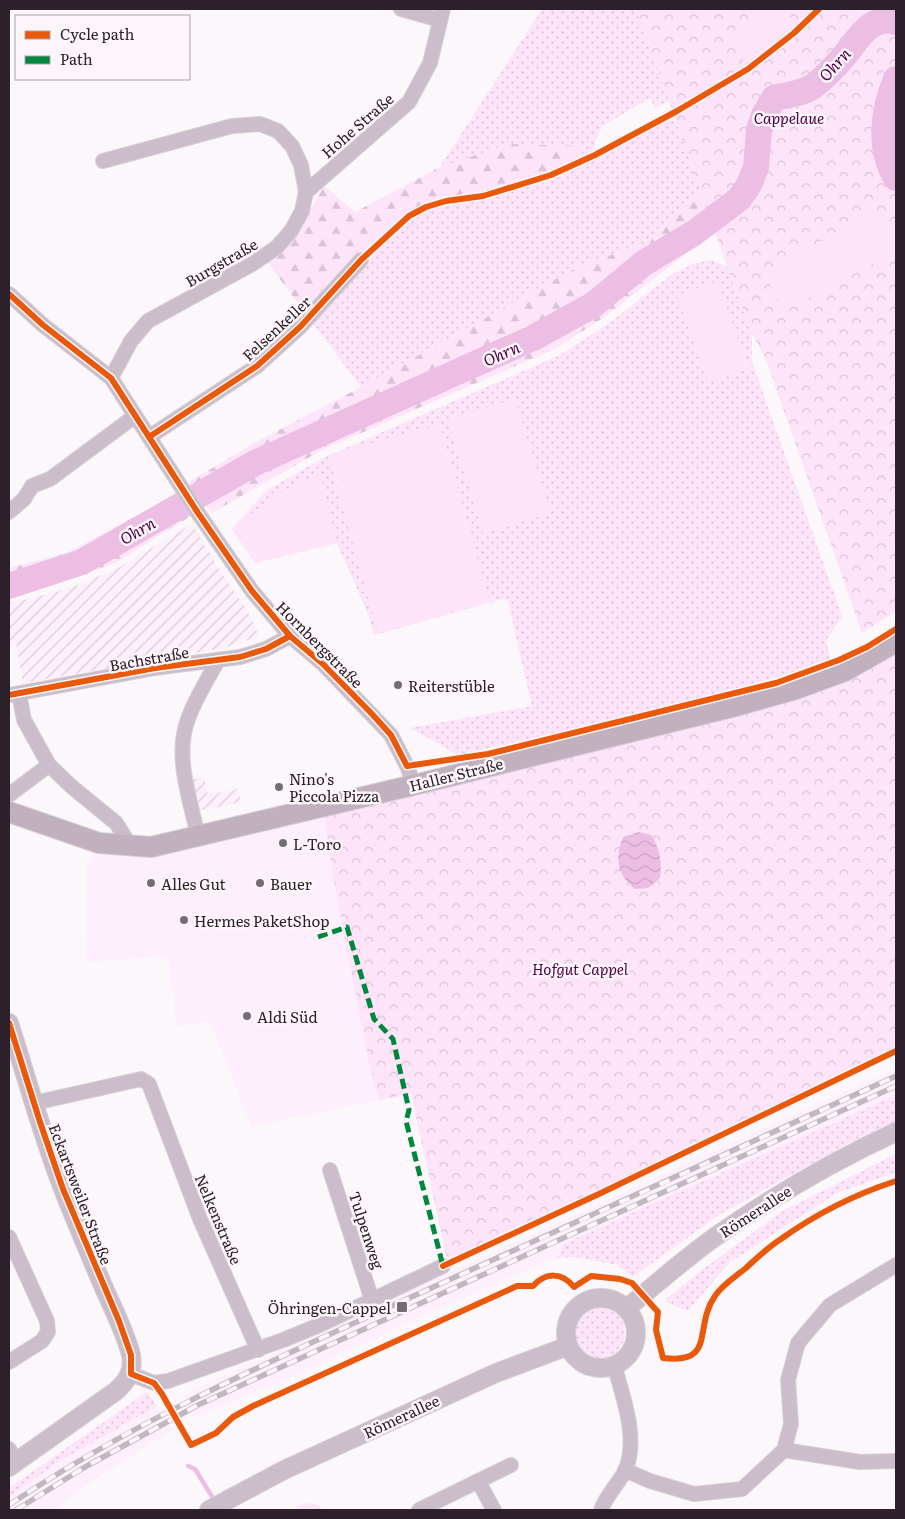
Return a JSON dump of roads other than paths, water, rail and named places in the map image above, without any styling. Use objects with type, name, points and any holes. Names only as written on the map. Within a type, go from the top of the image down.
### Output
[{"type":"main road","name":"Haller Straße","points":[[9,812],[99,844],[151,847],[732,707],[796,689],[845,671],[896,642]]},
{"type":"street","name":"Hohe Straße","points":[[306,192],[409,102],[430,63],[442,14],[401,9]]},
{"type":"street","name":"Burgstraße","points":[[103,161],[232,126],[260,124],[278,131],[292,146],[301,166],[306,192],[302,211],[291,231],[277,247],[254,264],[148,321],[131,341],[111,378]]},
{"type":"street","name":"Felsenkeller","points":[[149,437],[257,366],[300,326],[361,260]]},
{"type":"street","points":[[9,294],[43,325],[111,378],[149,437]]},
{"type":"street","points":[[9,512],[24,499],[32,486],[50,479],[135,416]]},
{"type":"street","name":"Hornbergstraße","points":[[149,437],[198,513],[252,591],[290,636],[323,664],[391,736],[407,766],[414,785]]},
{"type":"street","name":"Bachstraße","points":[[14,694],[155,668],[240,657],[266,649],[290,636]]},
{"type":"street","points":[[198,836],[185,773],[183,745],[188,719],[218,660]]},
{"type":"street","points":[[14,694],[24,720],[49,765],[116,823],[125,837],[126,845]]},
{"type":"street","points":[[9,795],[49,765]]},
{"type":"street","name":"Eckartsweiler Straße","points":[[9,1023],[13,1052],[34,1103],[63,1189],[128,1346],[132,1362],[131,1374]]},
{"type":"street","name":"Nelkenstraße","points":[[34,1103],[141,1079],[149,1084],[200,1219],[258,1350]]},
{"type":"street","name":"Römerallee","points":[[626,1309],[713,1238],[744,1217],[798,1183],[860,1149],[896,1132]]},
{"type":"street","name":"Tulpenweg","points":[[330,1170],[372,1300]]},
{"type":"street","points":[[9,1237],[47,1321],[48,1332],[42,1341],[9,1362]]},
{"type":"street","points":[[625,1470],[650,1481],[694,1494],[742,1489],[784,1450],[791,1424],[788,1380],[798,1343],[830,1304],[896,1265]]},
{"type":"street","points":[[11,1459],[116,1391],[125,1384],[131,1374],[154,1382],[168,1381],[258,1350],[322,1324],[443,1266]]},
{"type":"street","points":[[596,1299],[617,1302],[626,1309],[635,1326],[636,1335],[634,1345],[629,1354],[622,1360],[614,1366],[596,1368],[587,1366],[572,1354],[565,1333],[568,1320],[575,1310],[585,1302],[596,1299]]},
{"type":"street","name":"Römerallee","points":[[210,1510],[284,1470],[496,1373],[568,1346]]},
{"type":"street","points":[[601,1510],[625,1470],[630,1453],[628,1417],[614,1366]]},
{"type":"street","points":[[784,1450],[860,1462],[896,1461]]},
{"type":"street","points":[[419,1510],[511,1465]]},
{"type":"street","points":[[478,1481],[494,1510]]},
{"type":"water","points":[[639,832],[651,835],[654,840],[660,856],[661,872],[660,878],[648,888],[635,889],[624,878],[618,859],[623,837]]},
{"type":"waterway","name":"Ohrn","points":[[9,586],[82,562],[255,463],[533,338],[593,305],[644,263],[694,233],[739,199],[749,185],[756,167],[759,130],[764,115],[774,98],[795,94],[810,88],[834,67],[866,29],[879,21],[896,22]]},
{"type":"waterway","name":"Ohrn","points":[[896,79],[888,103],[884,129],[887,154],[896,178]]},
{"type":"waterway","points":[[188,1466],[195,1469],[216,1503]]},
{"type":"railway","points":[[9,1505],[107,1445],[209,1391],[896,1076]]},
{"type":"railway","points":[[16,1510],[85,1467],[198,1405],[896,1086]]},
{"type":"place","name":"Reiterstüble","points":[[398,685]]},
{"type":"place","name":"Nino's Piccola Pizza","points":[[279,787]]},
{"type":"place","name":"L-Toro","points":[[283,843]]},
{"type":"place","name":"Alles Gut","points":[[151,883]]},
{"type":"place","name":"Bauer","points":[[260,883]]},
{"type":"place","name":"Hermes PaketShop","points":[[184,920]]},
{"type":"place","name":"Aldi Süd","points":[[247,1016]]},
{"type":"place","name":"Öhringen-Cappel","points":[[402,1307]]},
{"type":"park label","name":"Cappelaue","points":[[789,117]]},
{"type":"park label","name":"Hofgut Cappel","points":[[580,968]]}]
